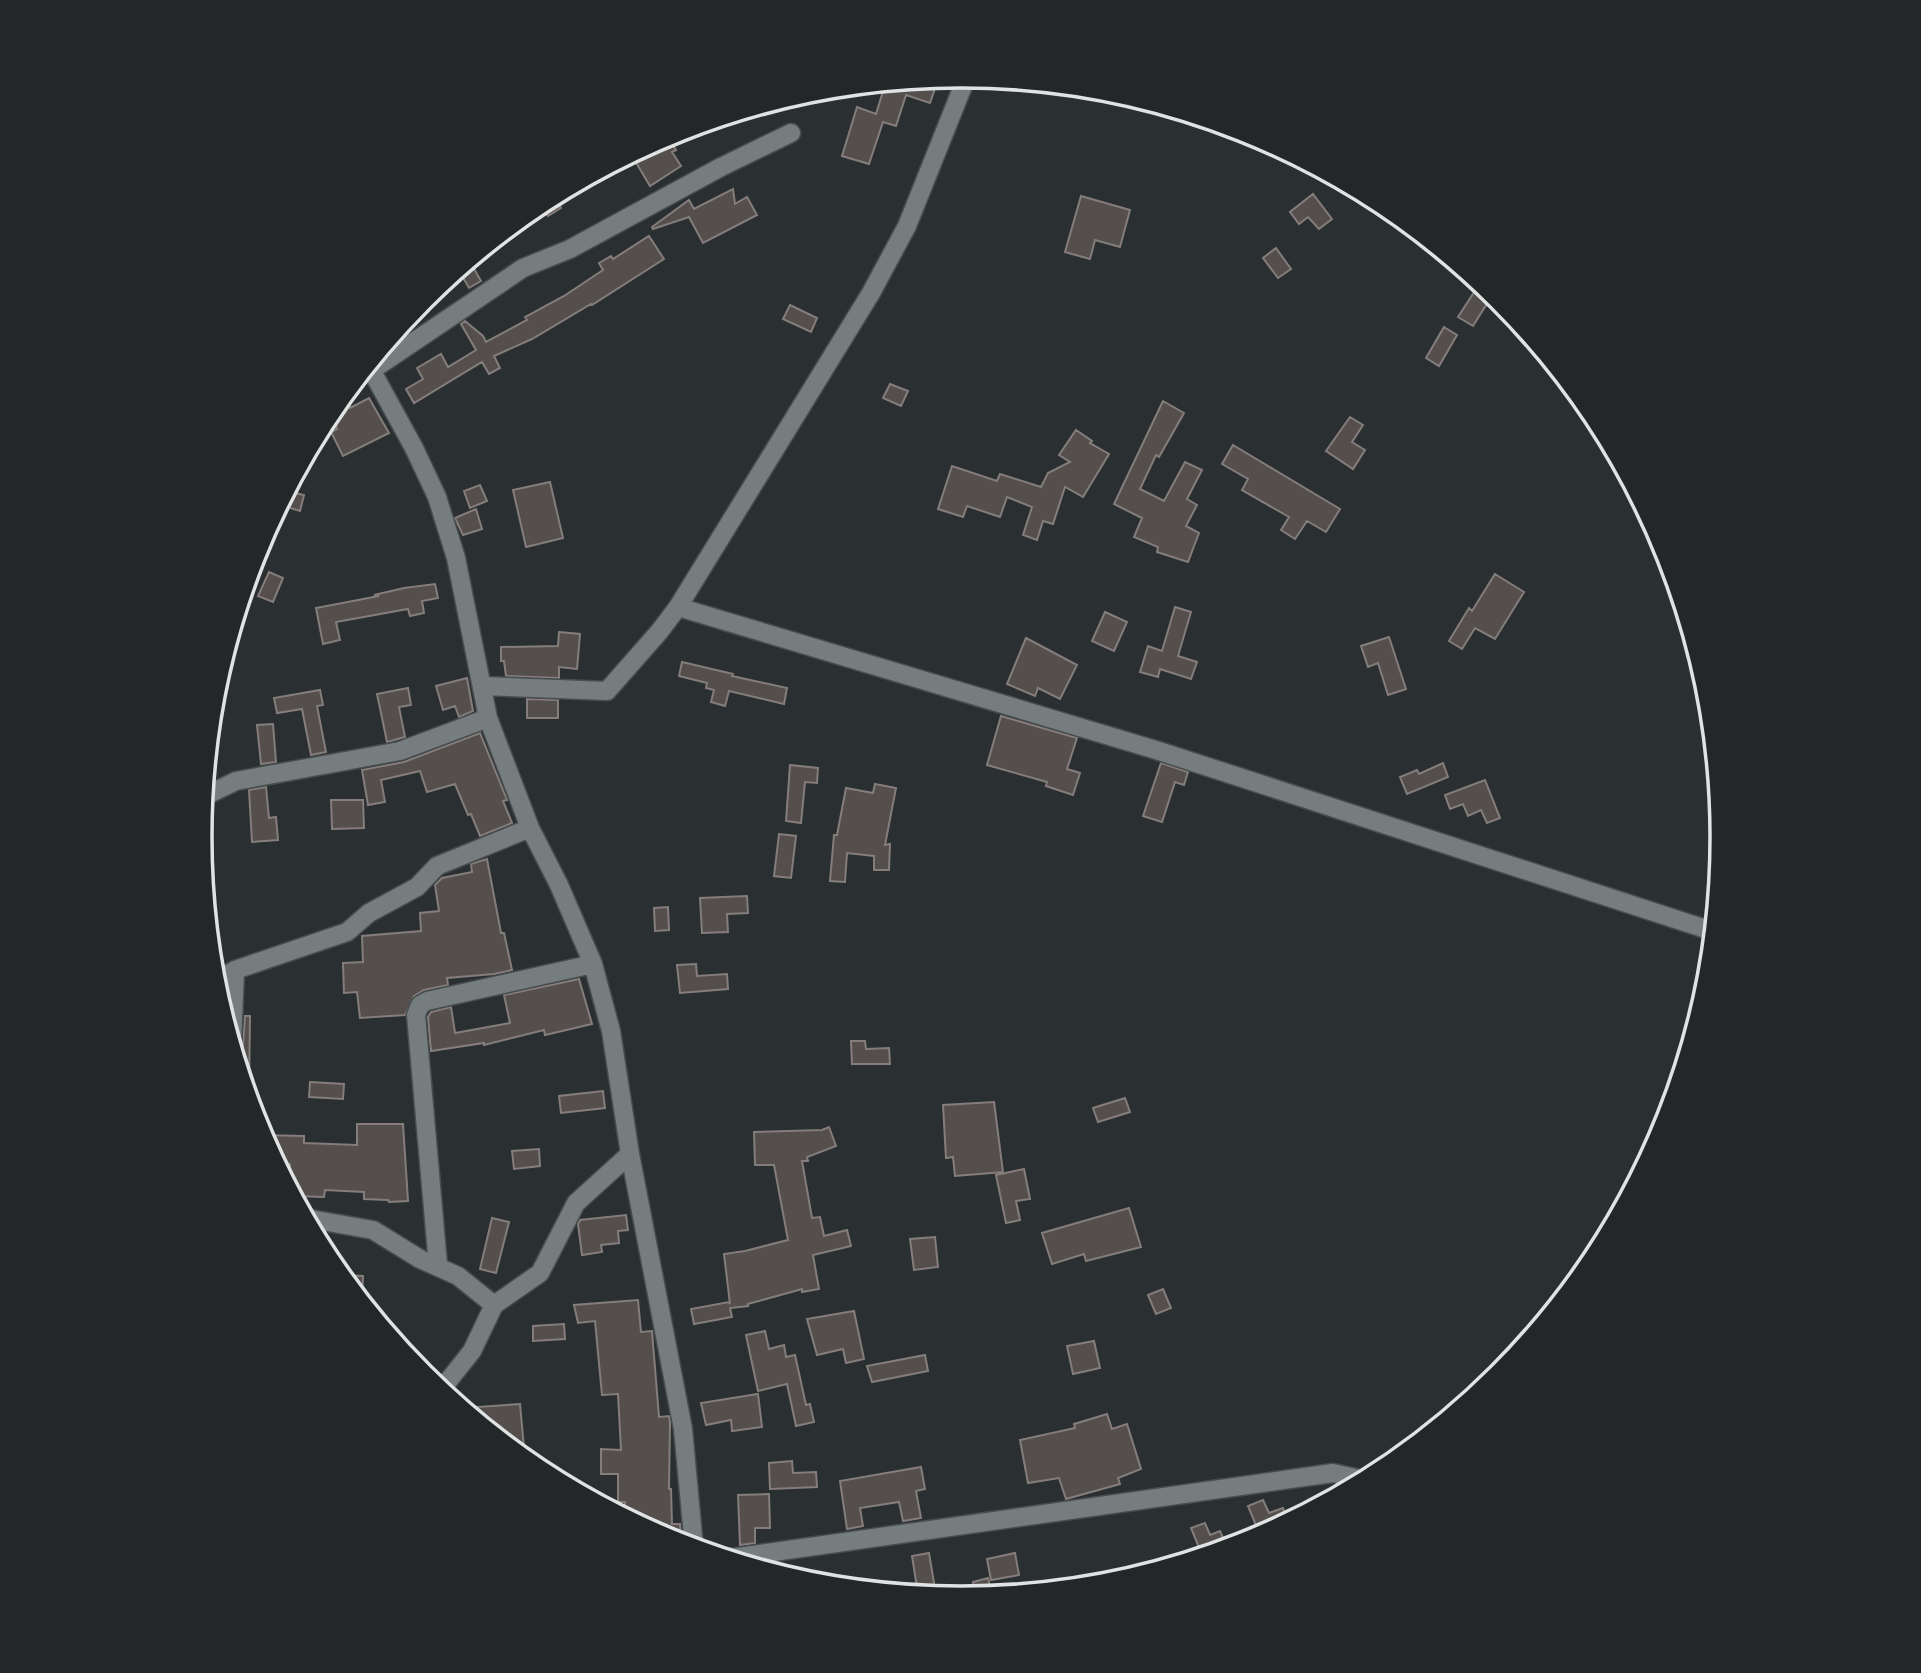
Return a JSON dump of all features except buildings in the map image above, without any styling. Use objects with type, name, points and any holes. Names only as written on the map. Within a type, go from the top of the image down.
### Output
[{"type":"street","points":[[483,686],[607,691],[659,632],[678,607],[871,293],[907,226],[962,88]]},
{"type":"street","points":[[386,357],[523,268],[570,248],[721,167],[791,133]]},
{"type":"street","points":[[373,372],[414,448],[436,497],[456,558],[488,719],[530,828],[559,885],[593,964],[611,1031],[630,1154],[683,1429],[693,1535]]},
{"type":"street","points":[[678,607],[1156,750],[1704,928]]},
{"type":"street","points":[[213,792],[236,781],[400,751],[488,719]]},
{"type":"street","points":[[225,976],[347,932],[369,913],[417,887],[437,866],[530,828]]},
{"type":"street","points":[[438,1265],[416,1015],[420,1005],[427,1001],[593,964]]},
{"type":"street","points":[[233,1014],[235,970]]},
{"type":"street","points":[[448,1382],[472,1351],[494,1305],[540,1273],[576,1203],[630,1154]]},
{"type":"street","points":[[318,1220],[373,1230],[420,1259],[458,1276],[494,1305]]},
{"type":"street","points":[[1333,1473],[1340,1482]]},
{"type":"street","points":[[751,1555],[1333,1473],[1349,1477]]}]
